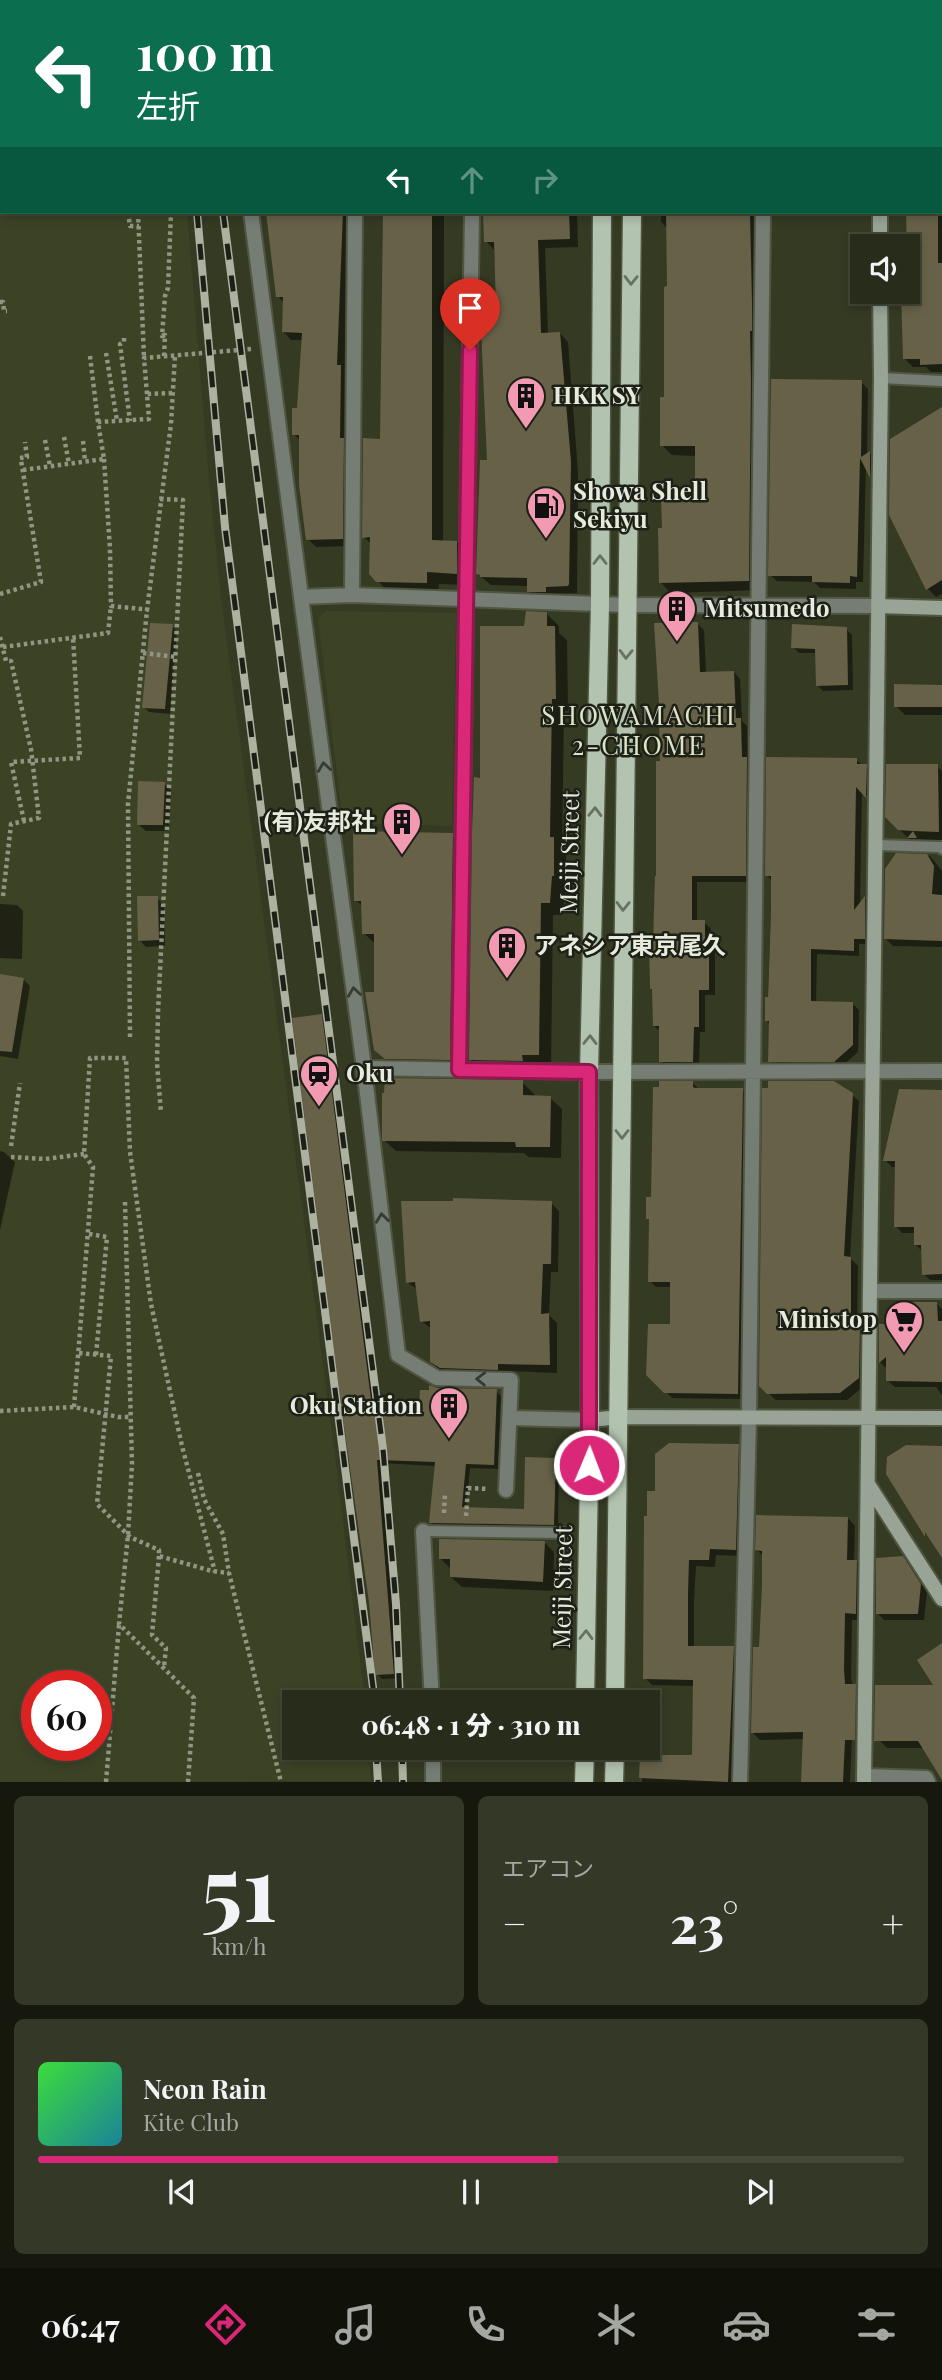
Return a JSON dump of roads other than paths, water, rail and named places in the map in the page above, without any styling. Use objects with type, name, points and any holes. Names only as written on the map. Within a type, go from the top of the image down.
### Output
[{"type":"main road","name":"Meiji Street","points":[[585,1690],[590,1420],[589,1072],[600,604],[602,214]]},
{"type":"main road","points":[[615,1690],[632,214]]},
{"type":"main road","points":[[584,1782],[585,1760]]},
{"type":"main road","points":[[614,1782],[615,1760]]},
{"type":"street","points":[[251,214],[364,1068],[398,1356],[437,1378],[511,1380],[506,1490]]},
{"type":"street","points":[[352,595],[355,214]]},
{"type":"street","points":[[459,1070],[472,214]]},
{"type":"street","points":[[740,1782],[749,1417],[763,214]]},
{"type":"street","points":[[880,214],[880,234]]},
{"type":"street","points":[[880,304],[864,1779],[926,1777],[928,1782]]},
{"type":"street","points":[[301,597],[352,595],[626,605],[878,606],[941,610]]},
{"type":"street","points":[[364,1068],[622,1073],[871,1070],[942,1072]]},
{"type":"street","points":[[870,1291],[942,1291]]},
{"type":"street","points":[[510,1418],[942,1418]]},
{"type":"street","points":[[867,1483],[942,1599]]},
{"type":"street","points":[[423,1531],[431,1690]]},
{"type":"street","points":[[433,1760],[433,1782]]},
{"type":"lane","points":[[881,378],[942,382]]},
{"type":"lane","points":[[876,845],[942,849]]},
{"type":"lane","points":[[423,1531],[565,1533]]},
{"type":"railway","points":[[197,214],[225,527],[373,1690]]},
{"type":"railway","points":[[223,214],[383,1449],[396,1604],[399,1690]]},
{"type":"railway","points":[[377,1760],[378,1782]]},
{"type":"railway","points":[[402,1760],[403,1782]]},
{"type":"place","name":"HKK SY","points":[[526,430]]},
{"type":"place","name":"Showa Shell Sekiyu","points":[[546,540]]},
{"type":"place","name":"Mitsumedo","points":[[677,643]]},
{"type":"place","name":"(有)友邦社","points":[[402,856]]},
{"type":"place","name":"アネシア東京尾久","points":[[507,980]]},
{"type":"place","name":"Oku","points":[[319,1108]]},
{"type":"place","name":"Ministop","points":[[904,1354]]},
{"type":"place","name":"Oku Station","points":[[449,1440]]},
{"type":"district","name":"SHOWAMACHI 2-CHOME","points":[[639,731]]}]
